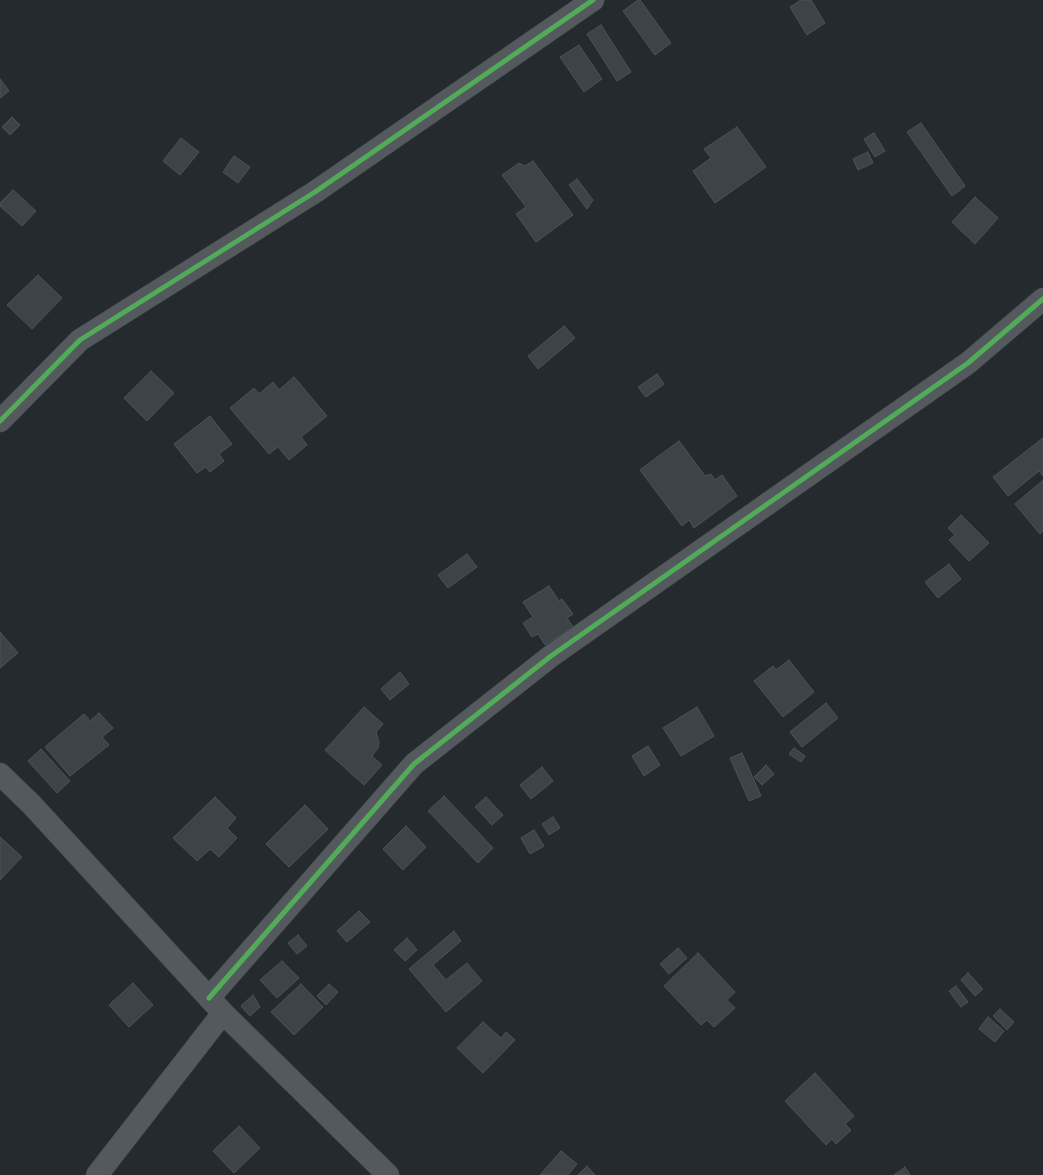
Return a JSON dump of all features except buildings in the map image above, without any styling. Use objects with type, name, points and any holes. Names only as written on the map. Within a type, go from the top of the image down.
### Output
[{"type":"street","points":[[0,420],[80,340],[315,192],[593,0]]},
{"type":"street","points":[[97,1175],[216,1006],[414,764],[552,656],[968,363],[1043,299]]},
{"type":"street","points":[[0,774],[32,805],[216,1006],[388,1175]]},
{"type":"cycle path","points":[[0,421],[80,340],[315,192],[593,0]]},
{"type":"cycle path","points":[[209,998],[414,764],[551,656],[968,363],[1043,299]]}]
